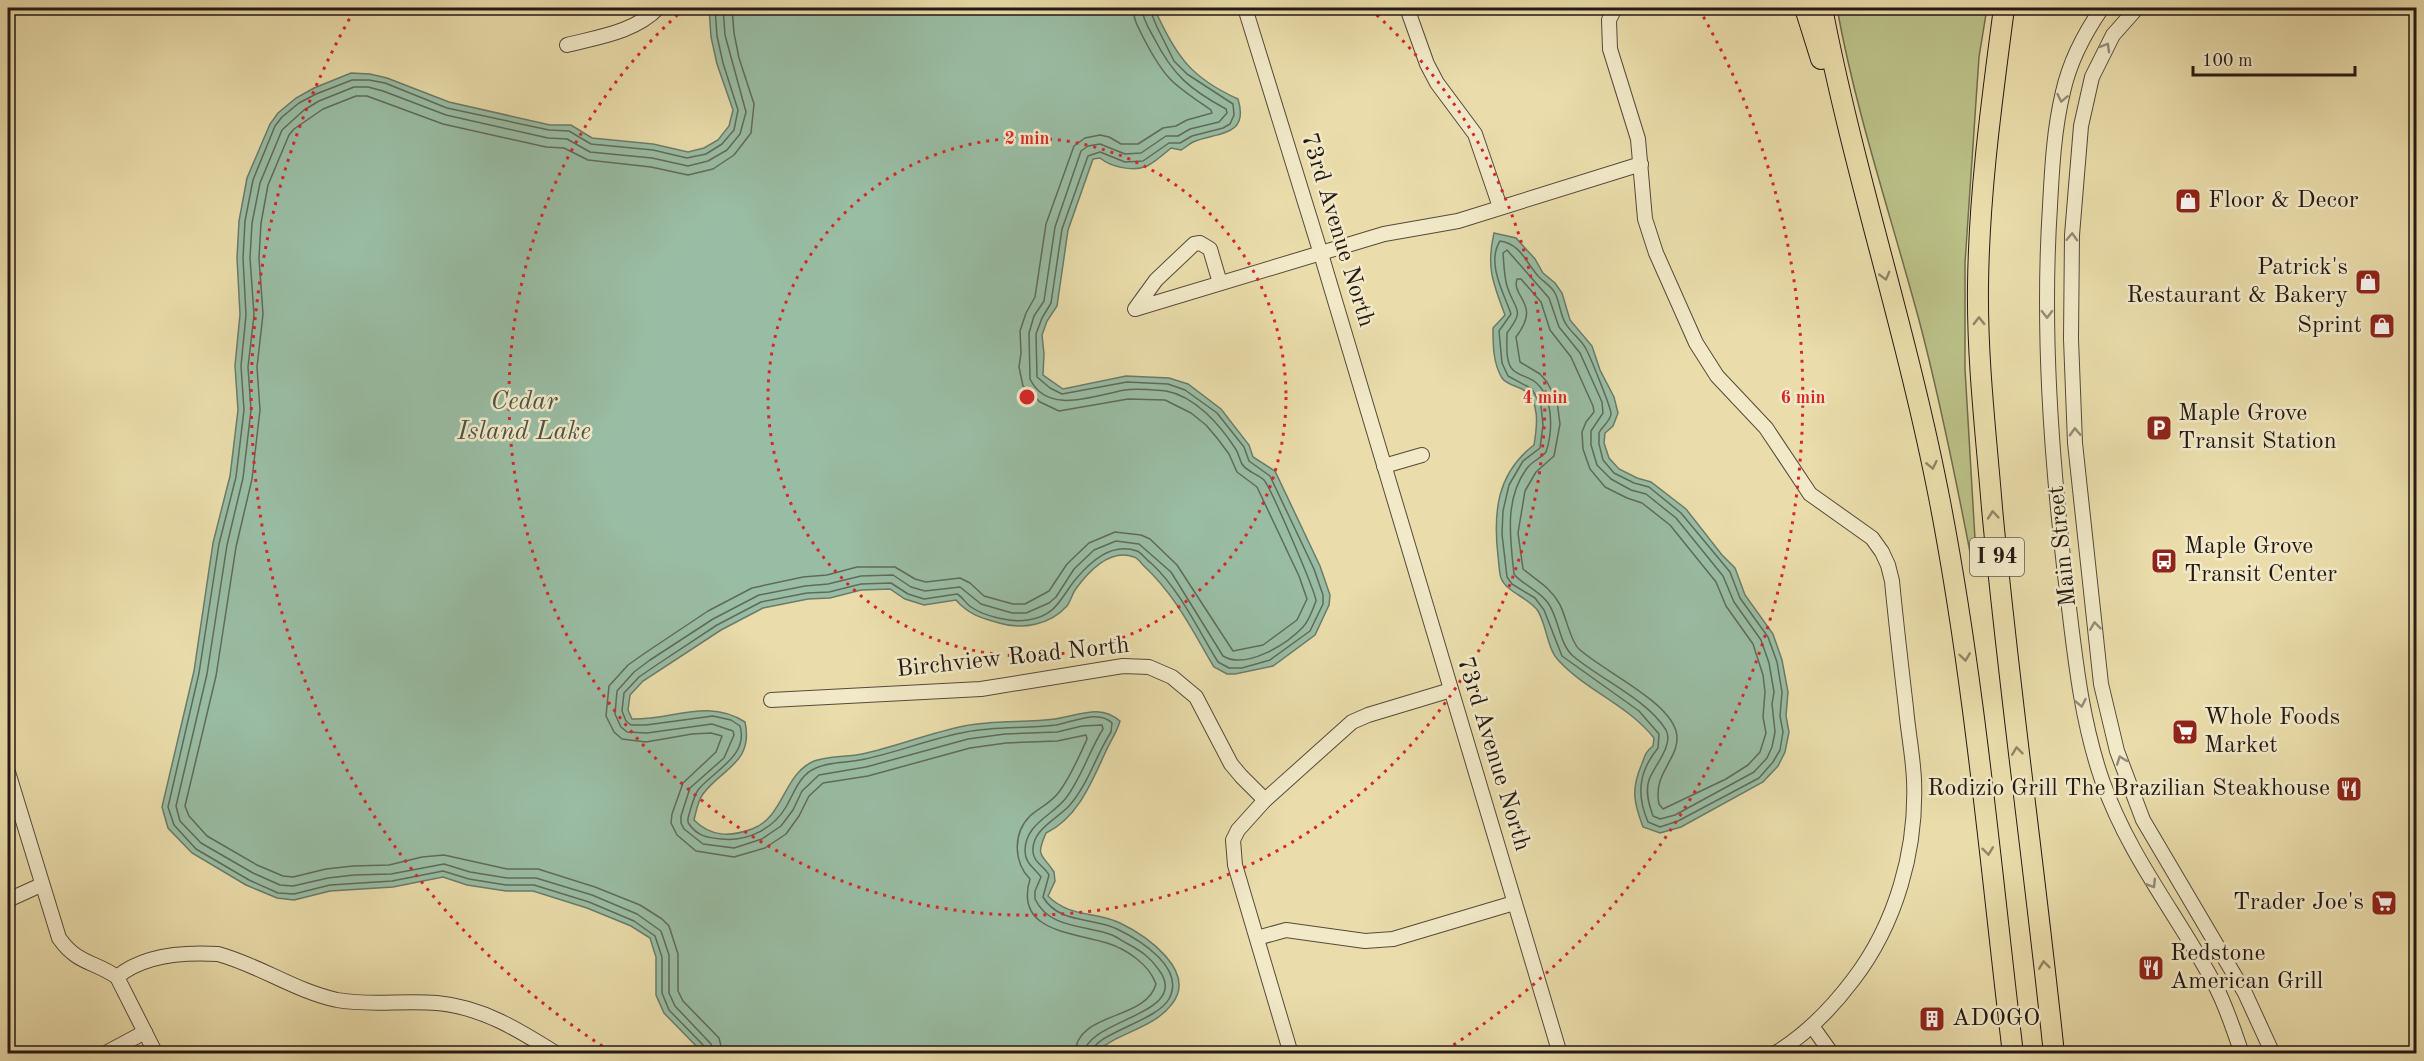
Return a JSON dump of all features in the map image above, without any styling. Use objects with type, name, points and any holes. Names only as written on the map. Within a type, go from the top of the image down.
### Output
[{"type":"highway","points":[[1805,8],[1871,219]]},
{"type":"highway","name":"I 94","points":[[1822,8],[1850,140],[1921,416],[1951,566],[1968,675],[2013,1053]]},
{"type":"highway","points":[[1994,89],[2004,8]]},
{"type":"highway","name":"I 94","points":[[2009,8],[1994,89],[1984,163],[1978,287],[1982,384],[1999,582],[2055,1053]]},
{"type":"street","points":[[567,45],[635,24],[658,8]]},
{"type":"street","name":"73rd Avenue North","points":[[1245,8],[1322,254],[1560,1053]]},
{"type":"street","points":[[1407,8],[1426,64],[1437,83],[1475,134],[1500,207]]},
{"type":"street","points":[[1615,8],[1609,20],[1610,49],[1638,139],[1645,219],[1650,238],[1706,362],[1766,428],[1810,494],[1872,538],[1885,559],[1892,581],[1914,778],[1913,827],[1906,866],[1880,939],[1861,970],[1839,999],[1812,1026],[1774,1053]]},
{"type":"street","name":"Main Street","points":[[2102,8],[2079,44],[2063,91],[2055,139],[2048,236],[2048,345],[2052,450],[2078,688],[2088,736],[2122,829],[2145,872],[2215,986],[2242,1053]]},
{"type":"street","name":"Main Street","points":[[2137,8],[2113,35],[2092,77],[2081,126],[2072,235],[2071,339],[2075,443],[2101,684],[2117,751],[2143,820],[2245,993],[2273,1053]]},
{"type":"street","points":[[1220,283],[1210,249],[1200,243],[1194,244],[1156,280],[1135,309],[1384,234],[1403,229],[1440,225],[1641,164]]},
{"type":"street","points":[[1384,466],[1422,455]]},
{"type":"street","name":"Birchview Road North","points":[[771,700],[981,689],[1123,666],[1149,668],[1172,677],[1196,697],[1206,711],[1220,745],[1231,764],[1265,800]]},
{"type":"street","points":[[1291,1053],[1235,865],[1233,840],[1238,830],[1265,800],[1352,722],[1451,690]]},
{"type":"street","points":[[8,772],[53,924],[64,946],[82,961],[107,970],[117,978],[156,1053]]},
{"type":"street","points":[[8,900],[41,885]]},
{"type":"street","points":[[1257,938],[1286,930],[1365,941],[1393,939],[1514,903]]},
{"type":"street","points":[[117,978],[137,964],[149,960],[203,953],[218,954],[334,999],[381,1004],[437,1003],[465,1007],[491,1016],[557,1053]]},
{"type":"street","points":[[1812,1026],[1832,1053]]},
{"type":"street","points":[[104,1053],[145,1032]]},
{"type":"shaded area","points":[[1837,8],[1987,8],[1979,57],[1965,263],[1965,369],[1977,573],[1974,573],[1949,446],[1927,351],[1864,125]]},
{"type":"water","name":"Cedar Island Lake","points":[[709,8],[1154,8],[1177,52],[1186,63],[1207,82],[1238,99],[1240,112],[1239,121],[1235,127],[1193,142],[1181,150],[1171,148],[1147,166],[1129,168],[1116,166],[1100,158],[1093,159],[1068,230],[1057,306],[1047,321],[1042,335],[1043,375],[1063,389],[1126,376],[1169,378],[1188,384],[1221,409],[1249,445],[1253,457],[1275,471],[1320,566],[1330,595],[1329,605],[1315,635],[1273,666],[1227,674],[1214,667],[1183,614],[1155,577],[1138,559],[1125,555],[1108,559],[1093,569],[1075,590],[1067,606],[1052,618],[1026,626],[1008,625],[981,617],[971,613],[956,600],[924,605],[905,599],[890,589],[861,590],[830,598],[808,599],[763,608],[721,630],[643,681],[630,695],[628,710],[632,719],[703,711],[731,715],[745,722],[747,736],[745,747],[734,764],[703,794],[694,820],[707,830],[721,834],[744,832],[763,823],[771,815],[802,768],[817,760],[862,754],[975,724],[1044,720],[1089,712],[1104,713],[1120,721],[1083,798],[1067,818],[1046,833],[1041,855],[1054,872],[1055,881],[1048,896],[1065,908],[1110,919],[1142,936],[1154,945],[1174,967],[1178,979],[1178,992],[1172,1004],[1155,1020],[1114,1040],[1095,1053],[703,1053],[664,1013],[656,995],[656,957],[650,938],[631,926],[587,908],[533,891],[506,891],[467,885],[443,877],[393,887],[330,891],[294,900],[277,898],[246,885],[192,853],[168,828],[162,807],[194,671],[213,543],[230,476],[238,410],[235,366],[240,314],[237,258],[239,221],[247,178],[270,124],[278,113],[296,98],[314,88],[351,73],[370,74],[387,78],[449,102],[550,125],[571,125],[592,138],[653,144],[688,152],[704,148],[718,140],[729,126],[733,110],[717,64],[711,37]]},
{"type":"water","points":[[1494,233],[1516,238],[1535,259],[1543,273],[1555,283],[1562,293],[1570,320],[1592,346],[1600,370],[1614,397],[1618,413],[1613,426],[1605,433],[1604,443],[1609,458],[1619,469],[1651,482],[1686,509],[1735,568],[1745,595],[1773,634],[1782,660],[1788,692],[1786,716],[1789,732],[1785,752],[1778,766],[1763,782],[1681,827],[1660,833],[1643,827],[1637,811],[1635,790],[1641,766],[1646,753],[1653,746],[1654,738],[1632,716],[1570,672],[1559,661],[1552,650],[1538,611],[1507,587],[1501,578],[1496,524],[1500,494],[1512,468],[1534,445],[1537,422],[1535,407],[1528,394],[1504,380],[1495,360],[1493,328],[1505,315],[1492,275],[1491,256]]},
{"type":"place","name":"Floor & Decor","points":[[2188,201]]},
{"type":"place","name":"Patrick's Restaurant & Bakery","points":[[2368,282]]},
{"type":"place","name":"Sprint","points":[[2382,326]]},
{"type":"place","name":"Maple Grove Transit Station","points":[[2159,428]]},
{"type":"place","name":"Maple Grove Transit Center","points":[[2164,561]]},
{"type":"place","name":"Whole Foods Market","points":[[2185,732]]},
{"type":"place","name":"Rodizio Grill The Brazilian Steakhouse","points":[[2349,789]]},
{"type":"place","name":"Trader Joe's","points":[[2384,903]]},
{"type":"place","name":"Redstone American Grill","points":[[2151,968]]},
{"type":"place","name":"ADOGO","points":[[1932,1019]]}]
